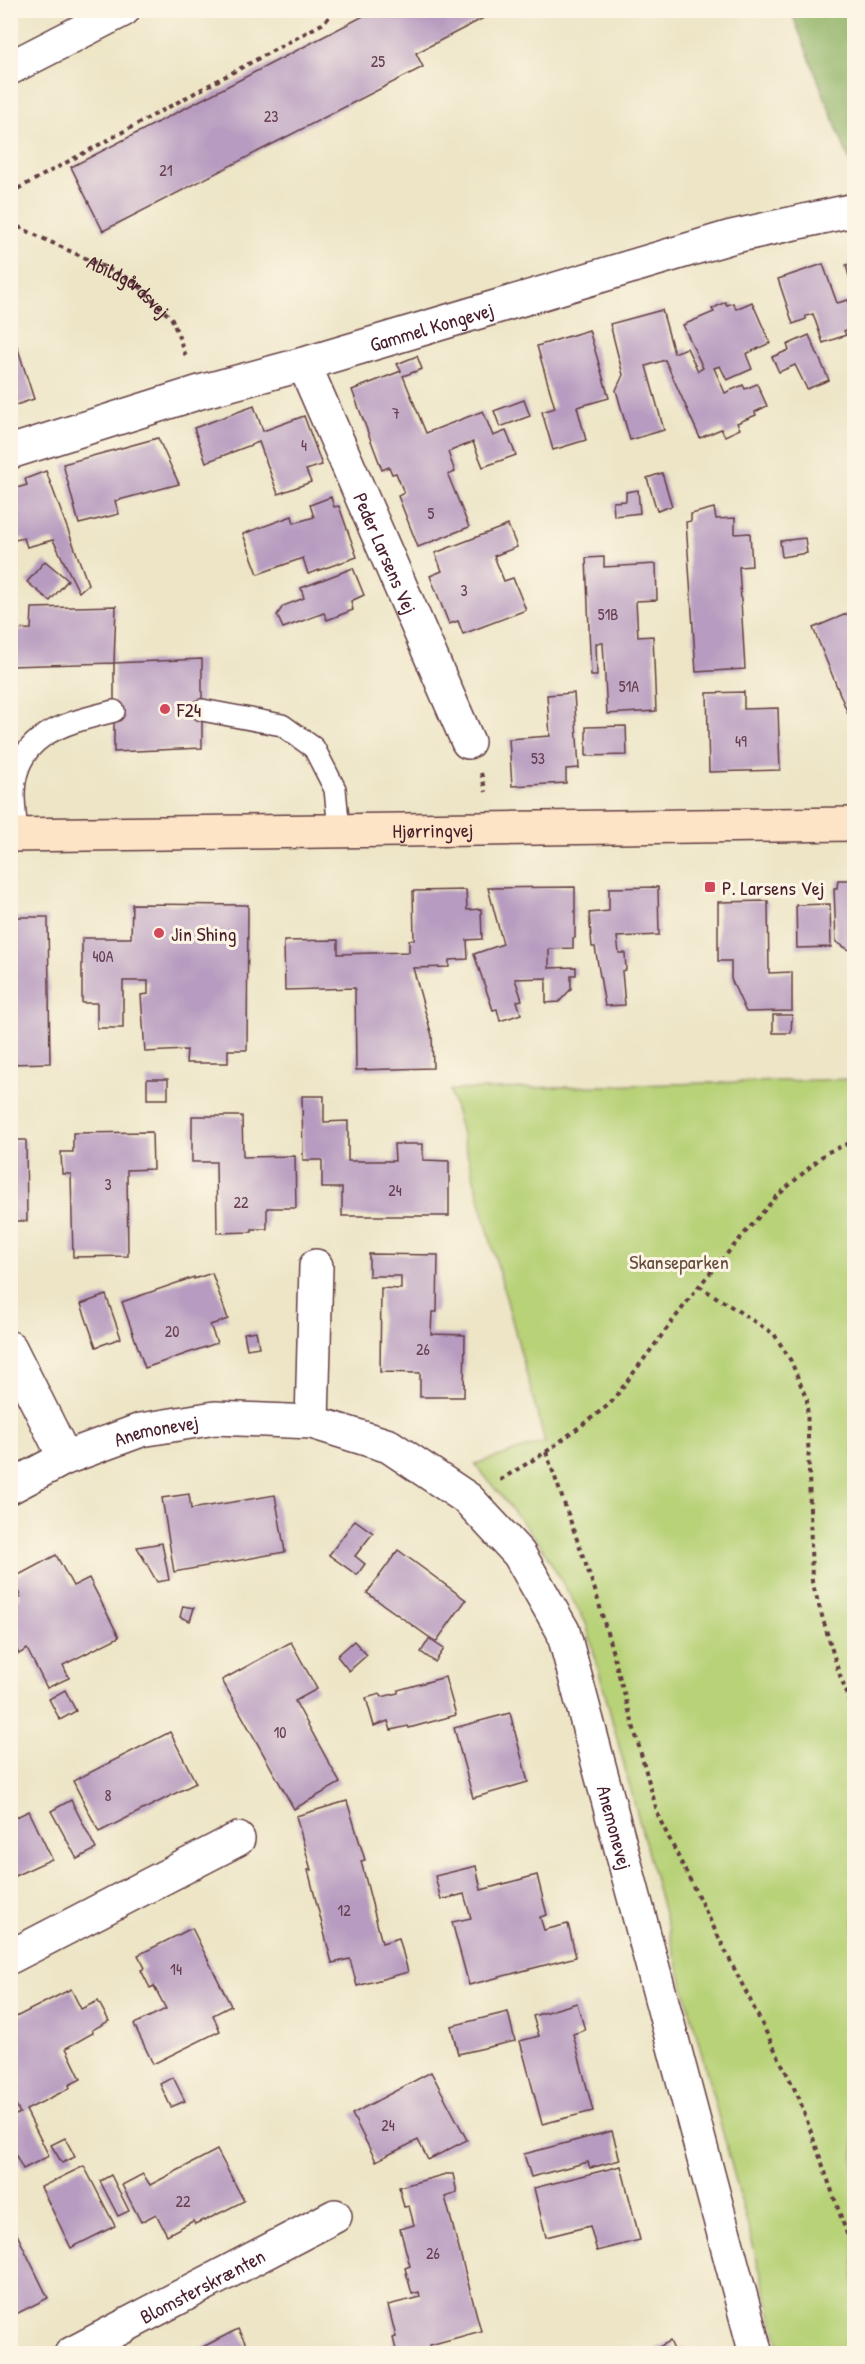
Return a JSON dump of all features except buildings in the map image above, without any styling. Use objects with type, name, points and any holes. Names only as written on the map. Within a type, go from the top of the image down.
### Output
[{"type":"main road","name":"Hjørringvej","points":[[14,835],[855,824]]},
{"type":"street","points":[[10,68],[123,10]]},
{"type":"street","name":"Gammel Kongevej","points":[[10,452],[200,392],[304,364],[730,237],[855,210]]},
{"type":"street","name":"Peder Larsens Vej","points":[[304,364],[468,742]]},
{"type":"street","points":[[312,1422],[316,1266]]},
{"type":"street","points":[[10,1348],[65,1458]]},
{"type":"street","name":"Anemonevej","points":[[10,1487],[65,1458],[141,1430],[216,1418],[312,1422],[389,1446],[468,1499],[519,1554],[563,1631],[756,2354]]},
{"type":"street","points":[[10,1957],[238,1839]]},
{"type":"street","name":"Blomsterskrænten","points":[[71,2354],[335,2216]]},
{"type":"lane","points":[[202,710],[282,724],[314,748],[335,789],[339,830]]},
{"type":"lane","points":[[14,835],[16,775],[25,754],[49,730],[114,711]]},
{"type":"path","points":[[10,193],[322,24],[337,10]]},
{"type":"path","name":"Abildgårdsvej","points":[[10,223],[134,281],[172,319],[200,392]]},
{"type":"path","points":[[468,742],[486,784],[489,828]]},
{"type":"path","points":[[468,1499],[546,1452],[610,1404],[699,1286],[776,1197],[826,1153],[855,1141]]},
{"type":"path","points":[[699,1286],[774,1334],[791,1361],[807,1400],[812,1582],[838,1670],[855,1714]]},
{"type":"path","points":[[546,1452],[596,1593],[659,1818],[799,2098],[855,2254]]},
{"type":"green space","points":[[791,11],[854,11],[854,161],[850,162]]},
{"type":"green space","name":"Skanseparken","points":[[854,1079],[854,2353],[782,2353],[586,1623],[540,1544],[475,1464],[545,1442],[450,1090]]},
{"type":"place","name":"F24","points":[[165,709]]},
{"type":"place","name":"P. Larsens Vej","points":[[710,887]]},
{"type":"place","name":"Jin Shing","points":[[159,933]]}]
